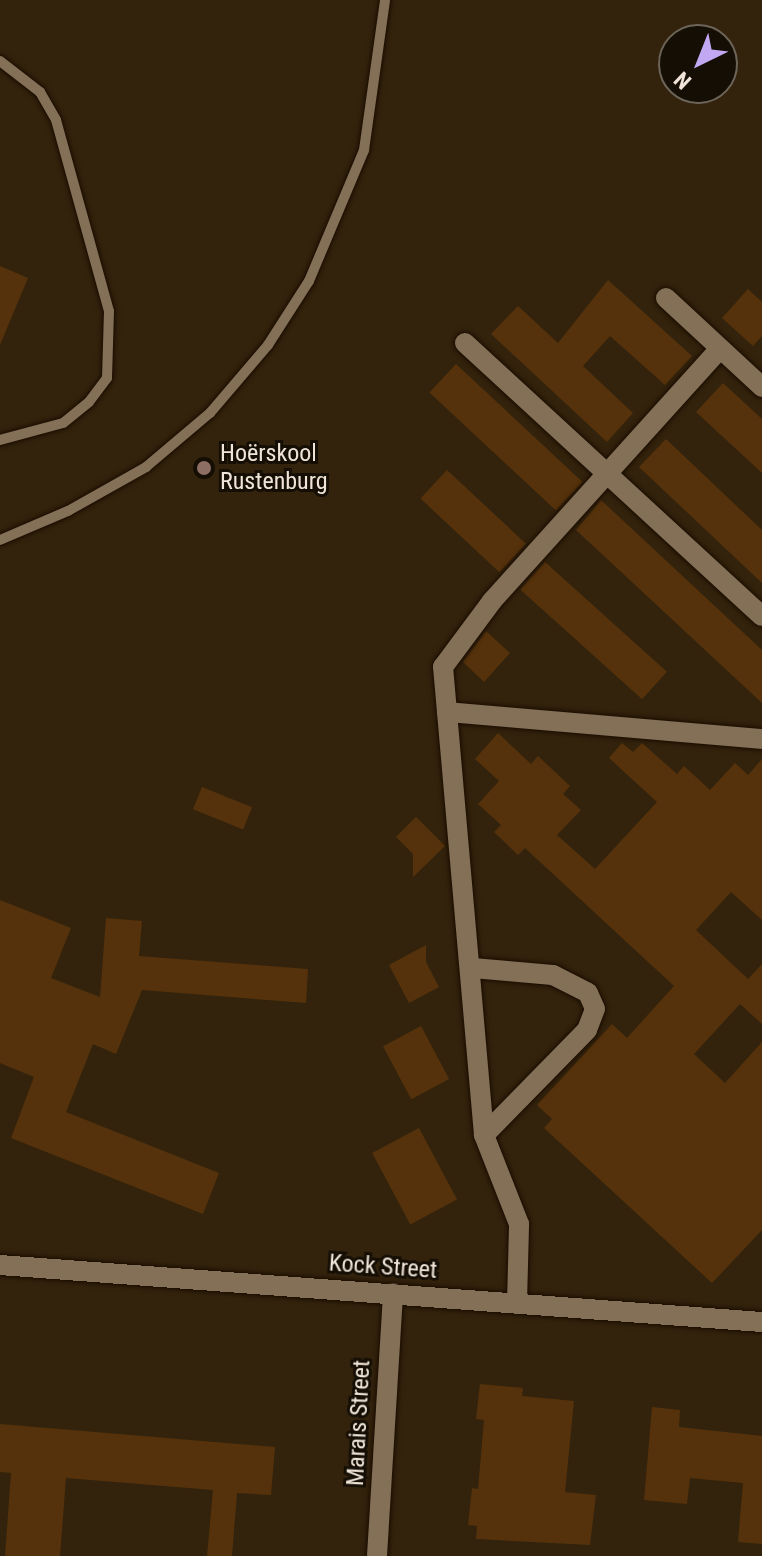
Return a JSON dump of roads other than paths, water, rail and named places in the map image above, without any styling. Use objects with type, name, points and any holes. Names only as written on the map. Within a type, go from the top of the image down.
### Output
[{"type":"street","points":[[666,298],[762,387]]},
{"type":"street","points":[[465,343],[762,616]]},
{"type":"street","points":[[517,1303],[519,1224],[484,1135],[473,968],[447,712],[441,682],[451,652],[720,349]]},
{"type":"street","points":[[447,712],[762,739]]},
{"type":"street","points":[[473,968],[553,975],[588,993],[595,1009],[587,1030],[484,1135]]},
{"type":"street","name":"Kock Street","points":[[0,1265],[762,1322]]},
{"type":"street","name":"Marais Street","points":[[377,1556],[393,1293]]},
{"type":"lane","points":[[0,540],[68,511],[146,467],[210,413],[268,345],[309,281],[364,150],[385,0]]},
{"type":"lane","points":[[0,61],[40,92],[56,120],[109,311],[107,378],[89,402],[63,423],[0,440]]},
{"type":"place","name":"Hoërskool Rustenburg","points":[[204,468]]}]
